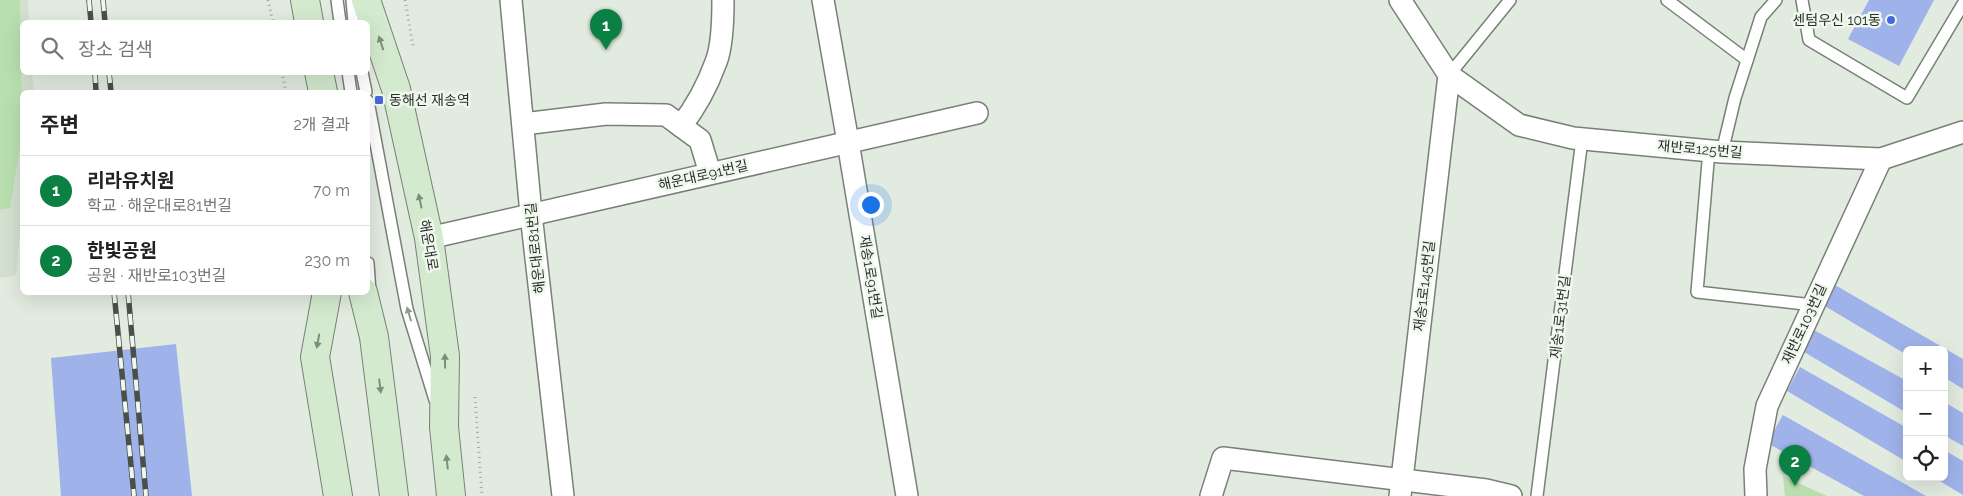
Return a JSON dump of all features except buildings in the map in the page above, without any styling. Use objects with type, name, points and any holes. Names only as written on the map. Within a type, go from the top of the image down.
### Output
[{"type":"main road","points":[[305,0],[310,20]]},
{"type":"main road","name":"해운대로","points":[[366,0],[396,89],[429,238],[445,356],[444,428],[451,496]]},
{"type":"main road","points":[[319,75],[322,90]]},
{"type":"main road","points":[[326,295],[316,357],[338,496]]},
{"type":"main road","points":[[364,295],[374,337],[394,496]]},
{"type":"street","name":"해운대로81번길","points":[[511,0],[531,214],[563,496]]},
{"type":"street","points":[[681,126],[694,110],[717,60],[723,0]]},
{"type":"street","name":"재송1로91번길","points":[[823,0],[907,496]]},
{"type":"street","name":"재반로125번길","points":[[1400,0],[1450,75],[1519,125],[1582,139],[1716,151],[1881,159],[1963,132]]},
{"type":"street","name":"재송1로145번길","points":[[1400,488],[1450,75]]},
{"type":"street","name":"해운대로91번길","points":[[429,238],[977,113]]},
{"type":"street","points":[[522,124],[606,114],[666,115],[700,140],[710,173]]},
{"type":"street","name":"재반로103번길","points":[[1756,496],[1755,469],[1767,406],[1881,159]]},
{"type":"street","points":[[1211,496],[1223,458],[1400,488],[1486,490],[1512,496]]},
{"type":"lane","points":[[337,0],[340,20]]},
{"type":"lane","points":[[352,0],[354,20]]},
{"type":"lane","points":[[1450,75],[1510,0]]},
{"type":"lane","points":[[1667,0],[1747,60]]},
{"type":"lane","points":[[1776,0],[1761,16],[1716,151],[1697,292],[1813,305]]},
{"type":"lane","points":[[1802,0],[1809,40],[1907,98],[1963,4]]},
{"type":"lane","points":[[349,75],[352,90]]},
{"type":"lane","points":[[363,75],[366,90]]},
{"type":"lane","points":[[370,112],[407,310],[444,428]]},
{"type":"lane","name":"재송1로31번길","points":[[1537,496],[1582,139]]},
{"type":"lane","points":[[370,288],[374,337]]},
{"type":"path","points":[[268,0],[272,20]]},
{"type":"path","points":[[283,75],[286,90]]},
{"type":"shaded area","points":[[0,0],[28,0],[29,20],[20,20],[20,75],[32,75],[34,90],[20,90],[20,232],[16,275],[0,278]]},
{"type":"green space","points":[[0,0],[20,0],[20,147],[10,208],[0,210]]},
{"type":"green space","points":[[1783,476],[1827,496],[1785,496]]},
{"type":"railway","points":[[89,0],[91,20]]},
{"type":"railway","points":[[103,0],[105,20]]},
{"type":"railway","points":[[95,75],[96,90]]},
{"type":"railway","points":[[109,75],[111,90]]},
{"type":"railway","points":[[114,295],[134,496]]},
{"type":"railway","points":[[128,295],[146,496]]},
{"type":"place","name":"센텀우신 101동","points":[[1891,20]]},
{"type":"place","name":"리라유치원","points":[[606,50]]},
{"type":"place","name":"동해선 재송역","points":[[379,100]]},
{"type":"place","name":"한빛공원","points":[[1795,486]]}]
